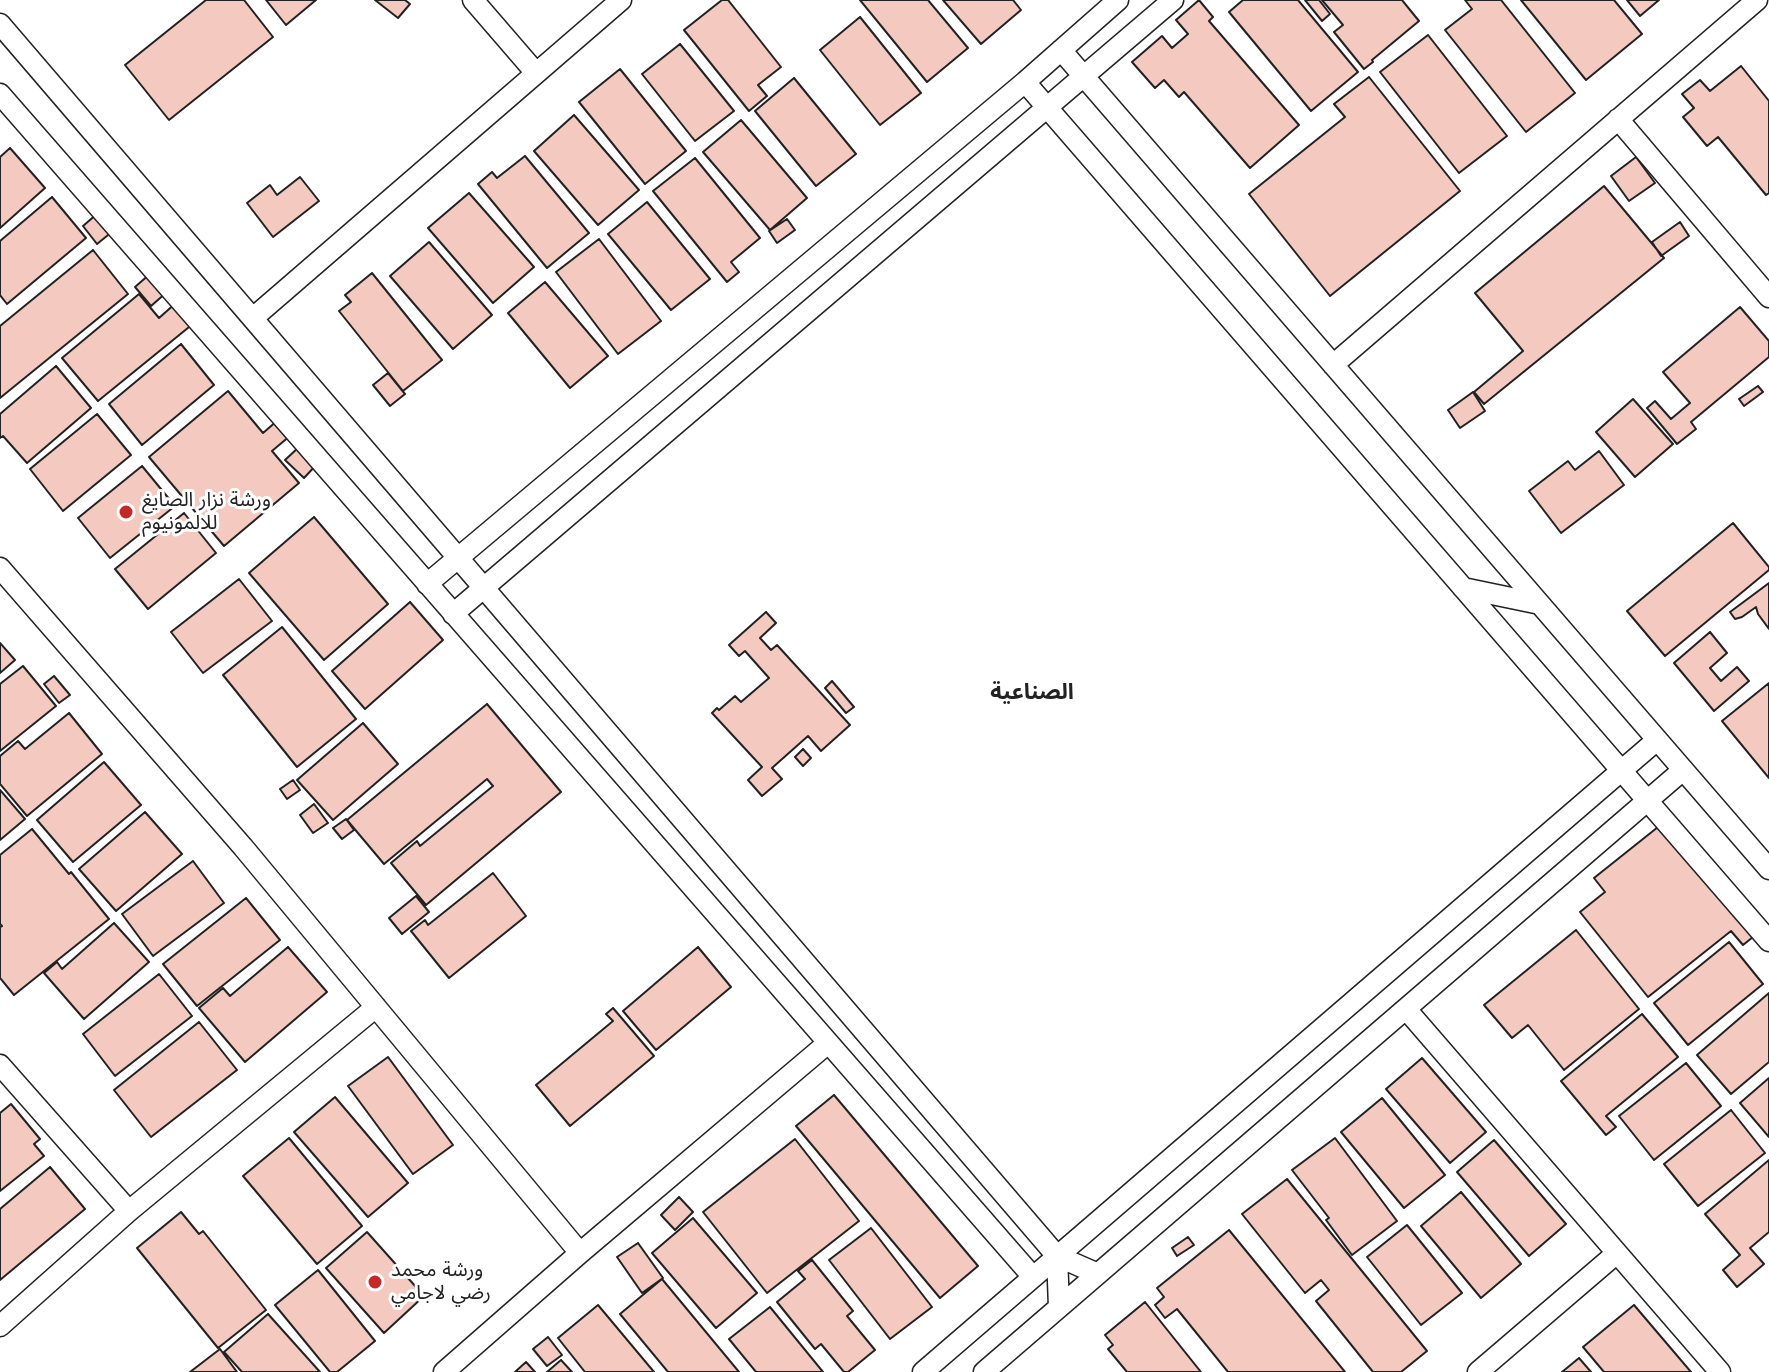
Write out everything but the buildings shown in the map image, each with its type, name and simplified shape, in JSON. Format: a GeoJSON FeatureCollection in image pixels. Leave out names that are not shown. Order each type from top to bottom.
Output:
{"type":"FeatureCollection","features":[{"type":"Feature","properties":{"kind":"street"},"geometry":{"type":"LineString","coordinates":[[473,0],[536,73]]}},
{"type":"Feature","properties":{"kind":"street"},"geometry":{"type":"LineString","coordinates":[[253,318],[621,0]]}},
{"type":"Feature","properties":{"kind":"street"},"geometry":{"type":"LineString","coordinates":[[427,584],[1025,82],[1118,0]]}},
{"type":"Feature","properties":{"kind":"street"},"geometry":{"type":"LineString","coordinates":[[453,614],[1173,0]]}},
{"type":"Feature","properties":{"kind":"street"},"geometry":{"type":"LineString","coordinates":[[1333,365],[1757,0]]}},
{"type":"Feature","properties":{"kind":"street"},"geometry":{"type":"LineString","coordinates":[[0,24],[1057,1256],[1098,1274]]}},
{"type":"Feature","properties":{"kind":"street"},"geometry":{"type":"LineString","coordinates":[[1061,50],[1769,869]]}},
{"type":"Feature","properties":{"kind":"street"},"geometry":{"type":"LineString","coordinates":[[1025,82],[1769,941]]}},
{"type":"Feature","properties":{"kind":"street"},"geometry":{"type":"LineString","coordinates":[[0,94],[1033,1277]]}},
{"type":"Feature","properties":{"kind":"street"},"geometry":{"type":"LineString","coordinates":[[1618,119],[1769,297]]}},
{"type":"Feature","properties":{"kind":"street"},"geometry":{"type":"LineString","coordinates":[[0,568],[243,847],[580,1253]]}},
{"type":"Feature","properties":{"kind":"street"},"geometry":{"type":"LineString","coordinates":[[1463,588],[1540,604]]}},
{"type":"Feature","properties":{"kind":"street"},"geometry":{"type":"LineString","coordinates":[[923,1372],[1657,740]]}},
{"type":"Feature","properties":{"kind":"street"},"geometry":{"type":"LineString","coordinates":[[984,1372],[1683,770]]}},
{"type":"Feature","properties":{"kind":"street"},"geometry":{"type":"LineString","coordinates":[[0,1326],[129,1211],[376,1007]]}},
{"type":"Feature","properties":{"kind":"street"},"geometry":{"type":"LineString","coordinates":[[1406,1009],[1720,1372]]}},
{"type":"Feature","properties":{"kind":"street"},"geometry":{"type":"LineString","coordinates":[[444,1372],[828,1043]]}},
{"type":"Feature","properties":{"kind":"street"},"geometry":{"type":"LineString","coordinates":[[0,1065],[129,1211]]}},
{"type":"Feature","properties":{"kind":"street"},"geometry":{"type":"LineString","coordinates":[[1478,1372],[1617,1253]]}},
{"type":"Feature","properties":{"kind":"street"},"geometry":{"type":"LineString","coordinates":[[1057,1256],[1059,1307]]}},
{"type":"Feature","properties":{"kind":"place","name":"ورشة نزار الصايغ للالمونيوم"},"geometry":{"type":"Point","coordinates":[126,512]}},
{"type":"Feature","properties":{"kind":"place","name":"ورشة محمد رضي لاجامي"},"geometry":{"type":"Point","coordinates":[375,1282]}},
{"type":"Feature","properties":{"kind":"district","name":"الصناعية"},"geometry":{"type":"Point","coordinates":[1032,693]}}]}
